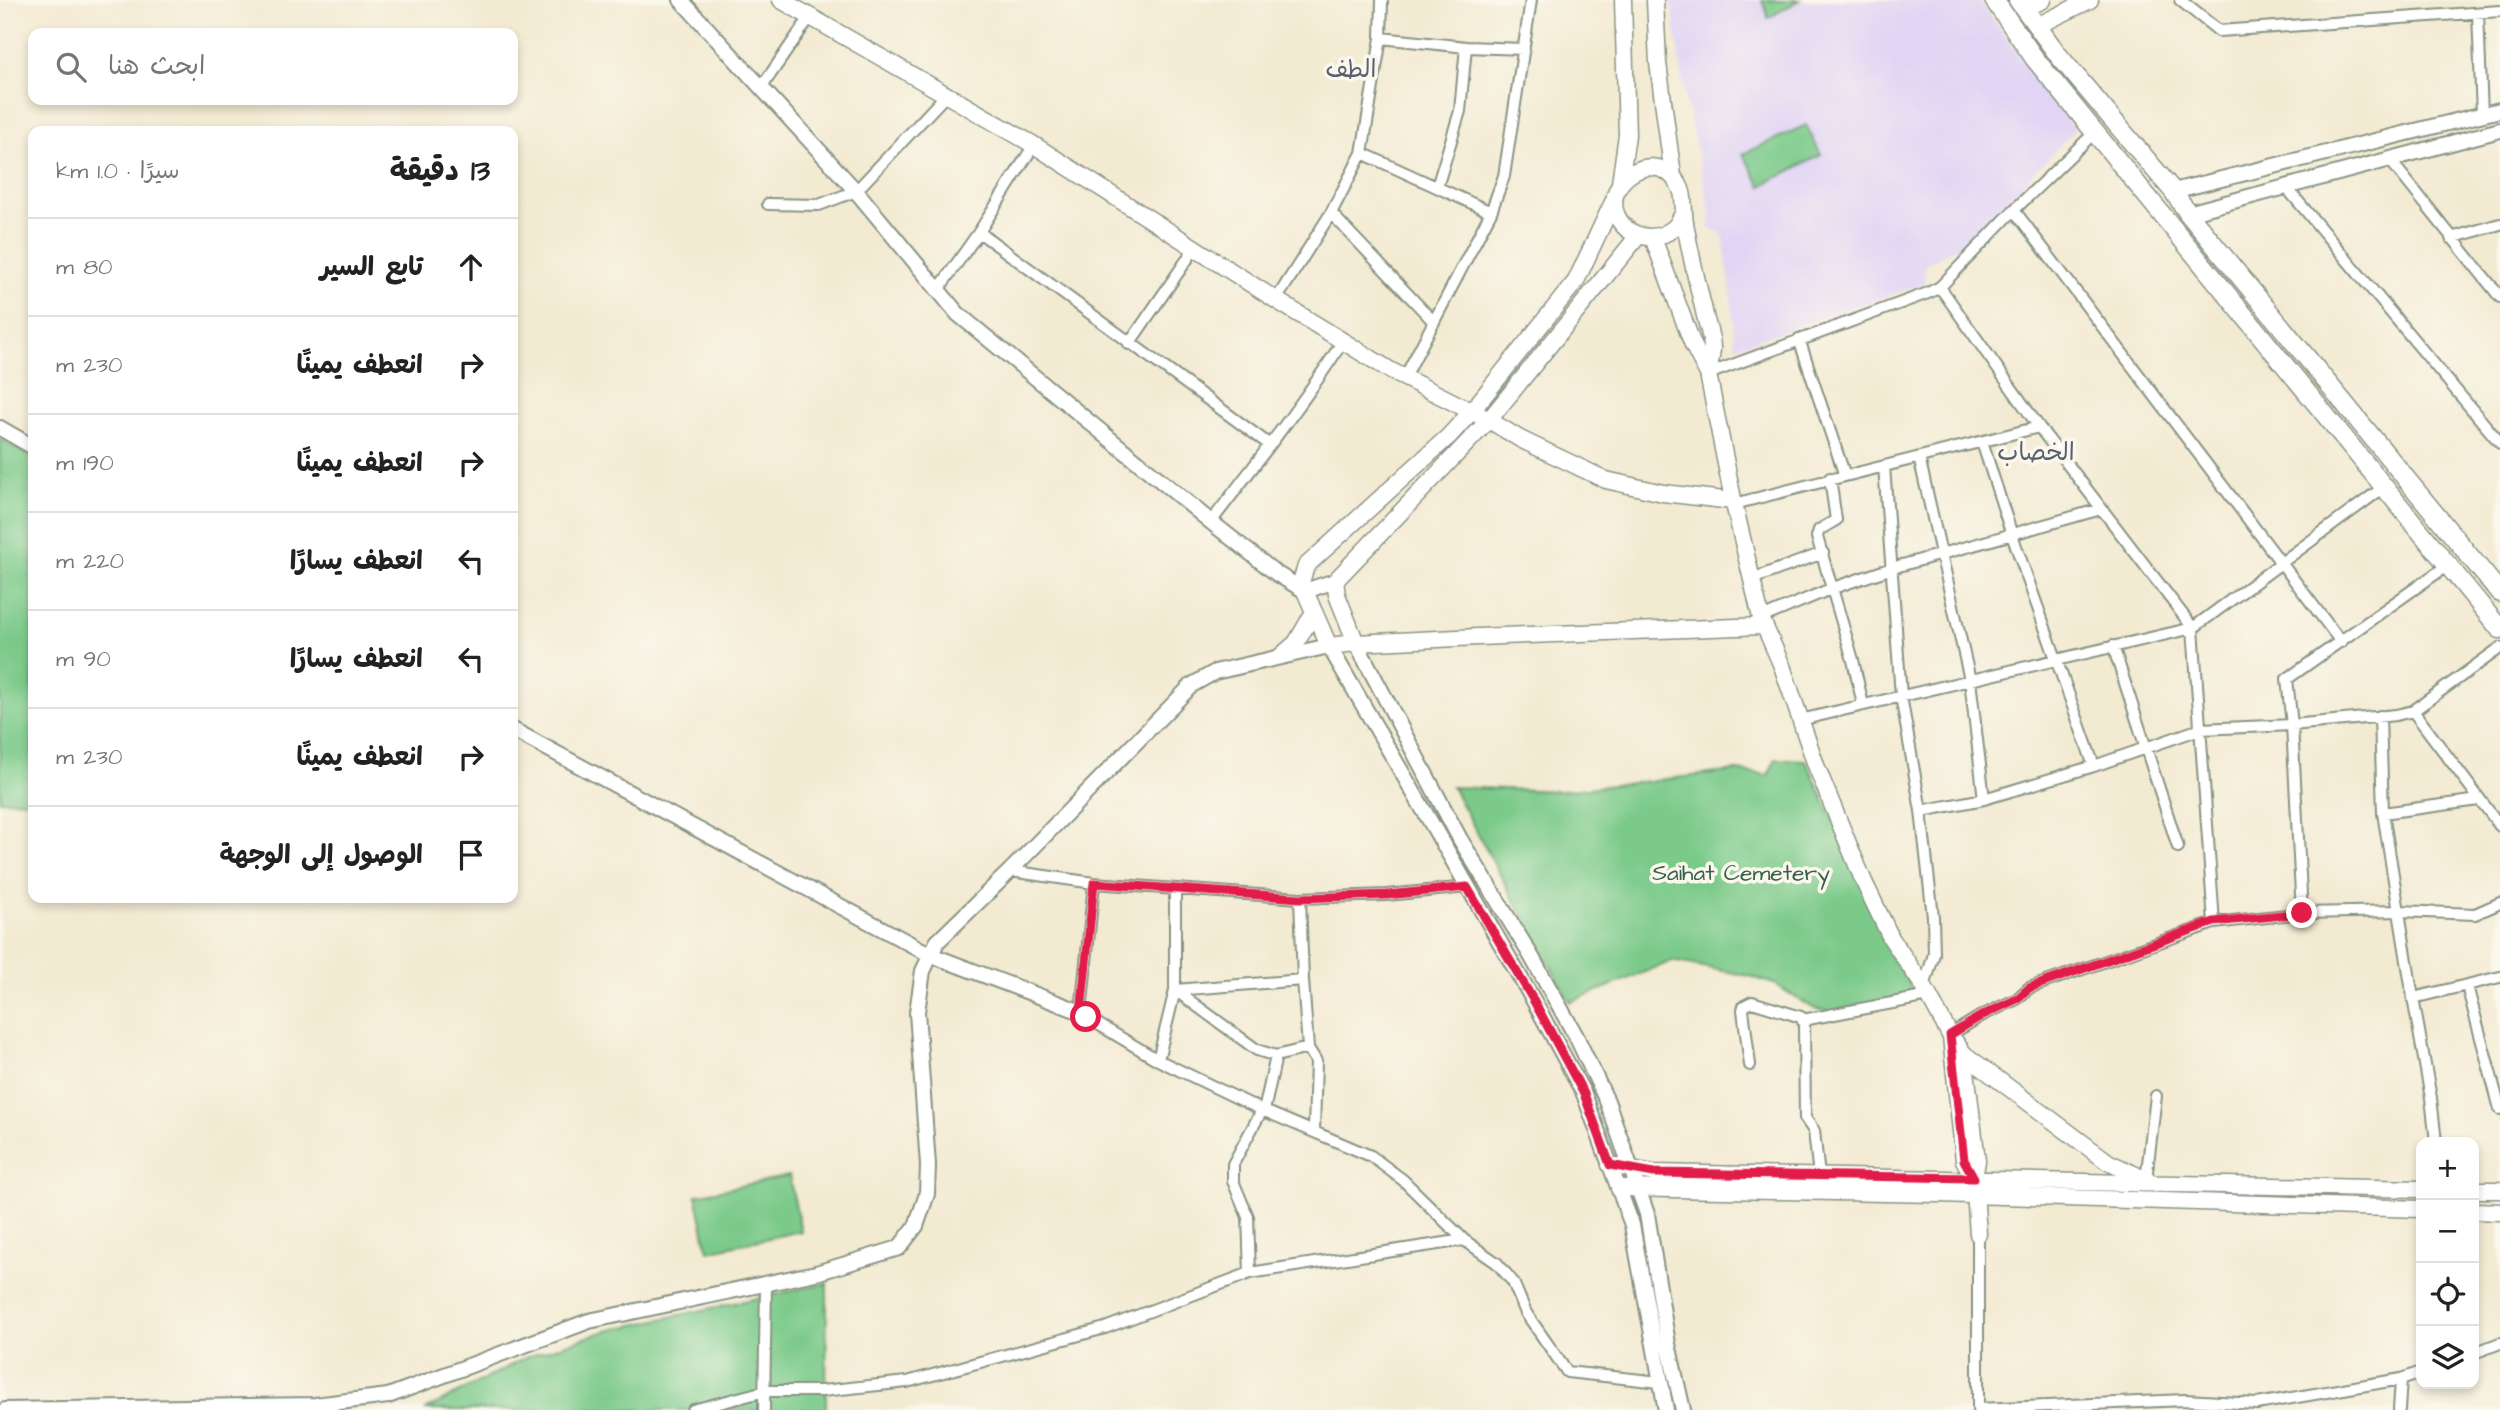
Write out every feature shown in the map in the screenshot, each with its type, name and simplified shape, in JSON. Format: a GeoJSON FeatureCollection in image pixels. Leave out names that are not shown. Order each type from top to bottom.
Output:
{"type":"FeatureCollection","features":[{"type":"Feature","properties":{"kind":"main road"},"geometry":{"type":"LineString","coordinates":[[781,0],[1034,145],[1343,341],[1520,439],[1606,480],[1662,493],[1734,503]]}},
{"type":"Feature","properties":{"kind":"main road"},"geometry":{"type":"LineString","coordinates":[[1623,0],[1626,135],[1620,183],[1576,281],[1471,412],[1449,436],[1306,566],[1301,582],[1329,646],[1762,622]]}},
{"type":"Feature","properties":{"kind":"main road"},"geometry":{"type":"LineString","coordinates":[[1655,0],[1658,63],[1673,176],[1684,195],[1683,214],[1712,347],[1708,374]]}},
{"type":"Feature","properties":{"kind":"main road"},"geometry":{"type":"LineString","coordinates":[[1993,0],[2035,59],[2500,629]]}},
{"type":"Feature","properties":{"kind":"main road"},"geometry":{"type":"LineString","coordinates":[[2043,0],[2021,4],[2059,56],[2173,191],[2188,213],[2500,593]]}},
{"type":"Feature","properties":{"kind":"main road"},"geometry":{"type":"LineString","coordinates":[[2037,26],[2090,0]]}},
{"type":"Feature","properties":{"kind":"main road"},"geometry":{"type":"LineString","coordinates":[[1620,183],[1628,174],[1639,169],[1656,168],[1673,176]]}},
{"type":"Feature","properties":{"kind":"main road"},"geometry":{"type":"LineString","coordinates":[[1614,200],[1616,213],[1623,226],[1645,237],[1708,374],[1762,622],[1782,666],[1817,768],[1864,882],[1891,938],[1927,991],[1950,1035],[1964,1054],[2108,1162],[2151,1182]]}},
{"type":"Feature","properties":{"kind":"main road"},"geometry":{"type":"LineString","coordinates":[[1356,643],[1337,595],[1335,581],[1489,420],[1645,237],[1675,228],[1683,214]]}},
{"type":"Feature","properties":{"kind":"main road"},"geometry":{"type":"LineString","coordinates":[[1281,656],[1296,643],[1314,612]]}},
{"type":"Feature","properties":{"kind":"main road"},"geometry":{"type":"LineString","coordinates":[[1950,1035],[1964,1160],[1974,1178]]}},
{"type":"Feature","properties":{"kind":"main road"},"geometry":{"type":"LineString","coordinates":[[1964,1054],[1977,1161],[1974,1178],[1978,1234]]}},
{"type":"Feature","properties":{"kind":"main road"},"geometry":{"type":"LineString","coordinates":[[1610,1165],[1654,1173],[2416,1189]]}},
{"type":"Feature","properties":{"kind":"main road"},"geometry":{"type":"LineString","coordinates":[[1619,1188],[2416,1209]]}},
{"type":"Feature","properties":{"kind":"main road"},"geometry":{"type":"LineString","coordinates":[[2479,1191],[2499,1194]]}},
{"type":"Feature","properties":{"kind":"main road"},"geometry":{"type":"LineString","coordinates":[[2479,1211],[2500,1212]]}},
{"type":"Feature","properties":{"kind":"street"},"geometry":{"type":"LineString","coordinates":[[681,0],[856,191],[958,314],[1277,574],[1305,591],[1335,581]]}},
{"type":"Feature","properties":{"kind":"street"},"geometry":{"type":"LineString","coordinates":[[1276,300],[1331,213],[1362,153],[1381,38],[1382,0]]}},
{"type":"Feature","properties":{"kind":"street"},"geometry":{"type":"LineString","coordinates":[[1405,377],[1491,212],[1504,176],[1531,0]]}},
{"type":"Feature","properties":{"kind":"street"},"geometry":{"type":"LineString","coordinates":[[2180,0],[2219,31],[2500,11]]}},
{"type":"Feature","properties":{"kind":"street"},"geometry":{"type":"LineString","coordinates":[[2478,13],[2482,115]]}},
{"type":"Feature","properties":{"kind":"street"},"geometry":{"type":"LineString","coordinates":[[761,88],[810,16]]}},
{"type":"Feature","properties":{"kind":"street"},"geometry":{"type":"LineString","coordinates":[[1381,38],[1466,47],[1524,49]]}},
{"type":"Feature","properties":{"kind":"street"},"geometry":{"type":"LineString","coordinates":[[1437,187],[1460,111],[1466,47]]}},
{"type":"Feature","properties":{"kind":"street"},"geometry":{"type":"LineString","coordinates":[[768,204],[819,205],[856,191],[946,95]]}},
{"type":"Feature","properties":{"kind":"street"},"geometry":{"type":"LineString","coordinates":[[2173,191],[2500,110]]}},
{"type":"Feature","properties":{"kind":"street"},"geometry":{"type":"LineString","coordinates":[[2188,213],[2500,130]]}},
{"type":"Feature","properties":{"kind":"street"},"geometry":{"type":"LineString","coordinates":[[1708,374],[1940,287],[2014,209],[2095,132]]}},
{"type":"Feature","properties":{"kind":"street"},"geometry":{"type":"LineString","coordinates":[[938,290],[979,232],[1034,145]]}},
{"type":"Feature","properties":{"kind":"street"},"geometry":{"type":"LineString","coordinates":[[1362,153],[1491,212]]}},
{"type":"Feature","properties":{"kind":"street"},"geometry":{"type":"LineString","coordinates":[[2390,160],[2500,297]]}},
{"type":"Feature","properties":{"kind":"street"},"geometry":{"type":"LineString","coordinates":[[2286,187],[2500,443]]}},
{"type":"Feature","properties":{"kind":"street"},"geometry":{"type":"LineString","coordinates":[[2014,209],[2341,642]]}},
{"type":"Feature","properties":{"kind":"street"},"geometry":{"type":"LineString","coordinates":[[1331,213],[1434,321]]}},
{"type":"Feature","properties":{"kind":"street"},"geometry":{"type":"LineString","coordinates":[[2451,238],[2500,225]]}},
{"type":"Feature","properties":{"kind":"street"},"geometry":{"type":"LineString","coordinates":[[979,232],[1270,445]]}},
{"type":"Feature","properties":{"kind":"street"},"geometry":{"type":"LineString","coordinates":[[1129,344],[1195,248]]}},
{"type":"Feature","properties":{"kind":"street"},"geometry":{"type":"LineString","coordinates":[[1940,287],[2039,427],[2193,628],[2214,922]]}},
{"type":"Feature","properties":{"kind":"street"},"geometry":{"type":"LineString","coordinates":[[1799,339],[1844,476]]}},
{"type":"Feature","properties":{"kind":"street"},"geometry":{"type":"LineString","coordinates":[[1211,522],[1270,445],[1343,341]]}},
{"type":"Feature","properties":{"kind":"street"},"geometry":{"type":"LineString","coordinates":[[1734,503],[2039,427]]}},
{"type":"Feature","properties":{"kind":"street"},"geometry":{"type":"LineString","coordinates":[[0,428],[28,444]]}},
{"type":"Feature","properties":{"kind":"street"},"geometry":{"type":"LineString","coordinates":[[1982,442],[2094,766]]}},
{"type":"Feature","properties":{"kind":"street"},"geometry":{"type":"LineString","coordinates":[[1919,457],[1970,680],[1984,799]]}},
{"type":"Feature","properties":{"kind":"street"},"geometry":{"type":"LineString","coordinates":[[1803,1020],[1927,991],[1934,954],[1933,917],[1921,811],[1901,696],[1884,466]]}},
{"type":"Feature","properties":{"kind":"street"},"geometry":{"type":"LineString","coordinates":[[1830,478],[1836,516],[1832,523],[1817,533],[1863,705]]}},
{"type":"Feature","properties":{"kind":"street"},"geometry":{"type":"LineString","coordinates":[[1800,720],[2193,628],[2384,487]]}},
{"type":"Feature","properties":{"kind":"street"},"geometry":{"type":"LineString","coordinates":[[1762,622],[1833,588],[1892,568],[2011,532],[2101,509]]}},
{"type":"Feature","properties":{"kind":"street"},"geometry":{"type":"LineString","coordinates":[[1752,579],[1823,553]]}},
{"type":"Feature","properties":{"kind":"street"},"geometry":{"type":"LineString","coordinates":[[2302,913],[2287,679],[2448,565]]}},
{"type":"Feature","properties":{"kind":"street"},"geometry":{"type":"LineString","coordinates":[[1356,643],[1460,839],[1576,1036],[1607,1101],[1647,1214],[1668,1344],[1683,1410]]}},
{"type":"Feature","properties":{"kind":"street"},"geometry":{"type":"LineString","coordinates":[[5,1410],[276,1408],[388,1396],[589,1321],[816,1273],[899,1248],[916,1226],[927,1194],[928,1165],[917,1012],[923,971],[937,942],[1192,685],[1215,672],[1329,646],[1535,1003],[1584,1094],[1632,1225],[1666,1410]]}},
{"type":"Feature","properties":{"kind":"street"},"geometry":{"type":"LineString","coordinates":[[2113,646],[2178,847]]}},
{"type":"Feature","properties":{"kind":"street"},"geometry":{"type":"LineString","coordinates":[[1921,811],[1984,799],[2094,766],[2200,729],[2292,725],[2413,710],[2500,648]]}},
{"type":"Feature","properties":{"kind":"street"},"geometry":{"type":"LineString","coordinates":[[2413,710],[2500,826]]}},
{"type":"Feature","properties":{"kind":"street"},"geometry":{"type":"LineString","coordinates":[[2380,716],[2383,813],[2435,1137]]}},
{"type":"Feature","properties":{"kind":"street"},"geometry":{"type":"LineString","coordinates":[[518,733],[931,955],[1081,1012],[1158,1060],[1263,1110],[1371,1156],[1402,1180],[1464,1240],[1497,1263],[1513,1282],[1526,1313],[1567,1372],[1660,1382]]}},
{"type":"Feature","properties":{"kind":"street"},"geometry":{"type":"LineString","coordinates":[[2383,813],[2479,800]]}},
{"type":"Feature","properties":{"kind":"street"},"geometry":{"type":"LineString","coordinates":[[1010,871],[1094,883],[1300,898],[1387,895],[1467,887]]}},
{"type":"Feature","properties":{"kind":"street"},"geometry":{"type":"LineString","coordinates":[[1081,1012],[1094,883]]}},
{"type":"Feature","properties":{"kind":"street"},"geometry":{"type":"LineString","coordinates":[[1158,1060],[1175,990],[1175,889]]}},
{"type":"Feature","properties":{"kind":"street"},"geometry":{"type":"LineString","coordinates":[[1300,898],[1308,1048],[1317,1061],[1314,1131]]}},
{"type":"Feature","properties":{"kind":"street"},"geometry":{"type":"LineString","coordinates":[[1950,1035],[2017,999],[2029,988],[2214,922],[2302,913],[2400,911],[2475,914],[2500,903]]}},
{"type":"Feature","properties":{"kind":"street"},"geometry":{"type":"LineString","coordinates":[[2413,998],[2500,977]]}},
{"type":"Feature","properties":{"kind":"street"},"geometry":{"type":"LineString","coordinates":[[1175,990],[1303,980]]}},
{"type":"Feature","properties":{"kind":"street"},"geometry":{"type":"LineString","coordinates":[[2467,986],[2500,1109]]}},
{"type":"Feature","properties":{"kind":"street"},"geometry":{"type":"LineString","coordinates":[[1175,990],[1257,1050],[1276,1056],[1308,1048]]}},
{"type":"Feature","properties":{"kind":"street"},"geometry":{"type":"LineString","coordinates":[[1750,1065],[1743,1010],[1747,1003],[1797,1014],[1803,1020],[1805,1118],[1814,1131],[1819,1176]]}},
{"type":"Feature","properties":{"kind":"street"},"geometry":{"type":"LineString","coordinates":[[1250,1273],[1248,1217],[1233,1181],[1233,1164],[1263,1110],[1276,1056]]}},
{"type":"Feature","properties":{"kind":"street"},"geometry":{"type":"LineString","coordinates":[[2151,1182],[2156,1096]]}},
{"type":"Feature","properties":{"kind":"street"},"geometry":{"type":"LineString","coordinates":[[1978,1234],[1978,1409],[2185,1400],[2257,1404],[2401,1379],[2416,1374]]}},
{"type":"Feature","properties":{"kind":"street"},"geometry":{"type":"LineString","coordinates":[[693,1410],[765,1391],[822,1391],[907,1382],[1105,1328],[1250,1273],[1464,1240]]}},
{"type":"Feature","properties":{"kind":"street"},"geometry":{"type":"LineString","coordinates":[[764,1410],[765,1285]]}},
{"type":"Feature","properties":{"kind":"street"},"geometry":{"type":"LineString","coordinates":[[2479,1351],[2500,1343]]}},
{"type":"Feature","properties":{"kind":"street"},"geometry":{"type":"LineString","coordinates":[[2399,1410],[2401,1379]]}},
{"type":"Feature","properties":{"kind":"shaded area"},"geometry":{"type":"Polygon","coordinates":[[[1671,0],[1762,0],[1769,17],[1800,0],[1978,0],[2075,130],[1968,241],[1926,264],[1924,284],[1735,347],[1723,235],[1709,227],[1711,216],[1685,96],[1671,0]]]}},
{"type":"Feature","properties":{"kind":"green space"},"geometry":{"type":"Polygon","coordinates":[[[1762,0],[1800,0],[1768,18],[1762,0]]]}},
{"type":"Feature","properties":{"kind":"green space"},"geometry":{"type":"Polygon","coordinates":[[[1806,125],[1821,155],[1761,186],[1743,154],[1806,125]]]}},
{"type":"Feature","properties":{"kind":"green space"},"geometry":{"type":"Polygon","coordinates":[[[0,439],[28,455],[28,801],[0,800],[0,439]]]}},
{"type":"Feature","properties":{"kind":"green space","name":"Saihat Cemetery"},"geometry":{"type":"Polygon","coordinates":[[[1776,759],[1806,760],[1914,995],[1832,1012],[1815,1009],[1774,984],[1750,976],[1672,961],[1570,1002],[1452,787],[1562,791],[1736,771],[1768,775],[1776,759]]]}},
{"type":"Feature","properties":{"kind":"green space"},"geometry":{"type":"Polygon","coordinates":[[[789,1176],[801,1231],[708,1251],[696,1195],[789,1176]]]}},
{"type":"Feature","properties":{"kind":"green space"},"geometry":{"type":"Polygon","coordinates":[[[827,1283],[826,1410],[425,1410],[527,1357],[606,1331],[827,1283]]]}},
{"type":"Feature","properties":{"kind":"district","name":"الطف"},"geometry":{"type":"Point","coordinates":[1351,69]}},
{"type":"Feature","properties":{"kind":"district","name":"الخصاب"},"geometry":{"type":"Point","coordinates":[2036,452]}},
{"type":"Feature","properties":{"kind":"route"},"geometry":{"type":"LineString","coordinates":[[1086,1017],[1081,1012],[1094,883],[1300,898],[1387,895],[1467,887],[1535,1003],[1584,1094],[1610,1165],[1654,1173],[1974,1178],[1964,1160],[1950,1035],[2017,999],[2029,988],[2214,922],[2302,913]]}}]}
